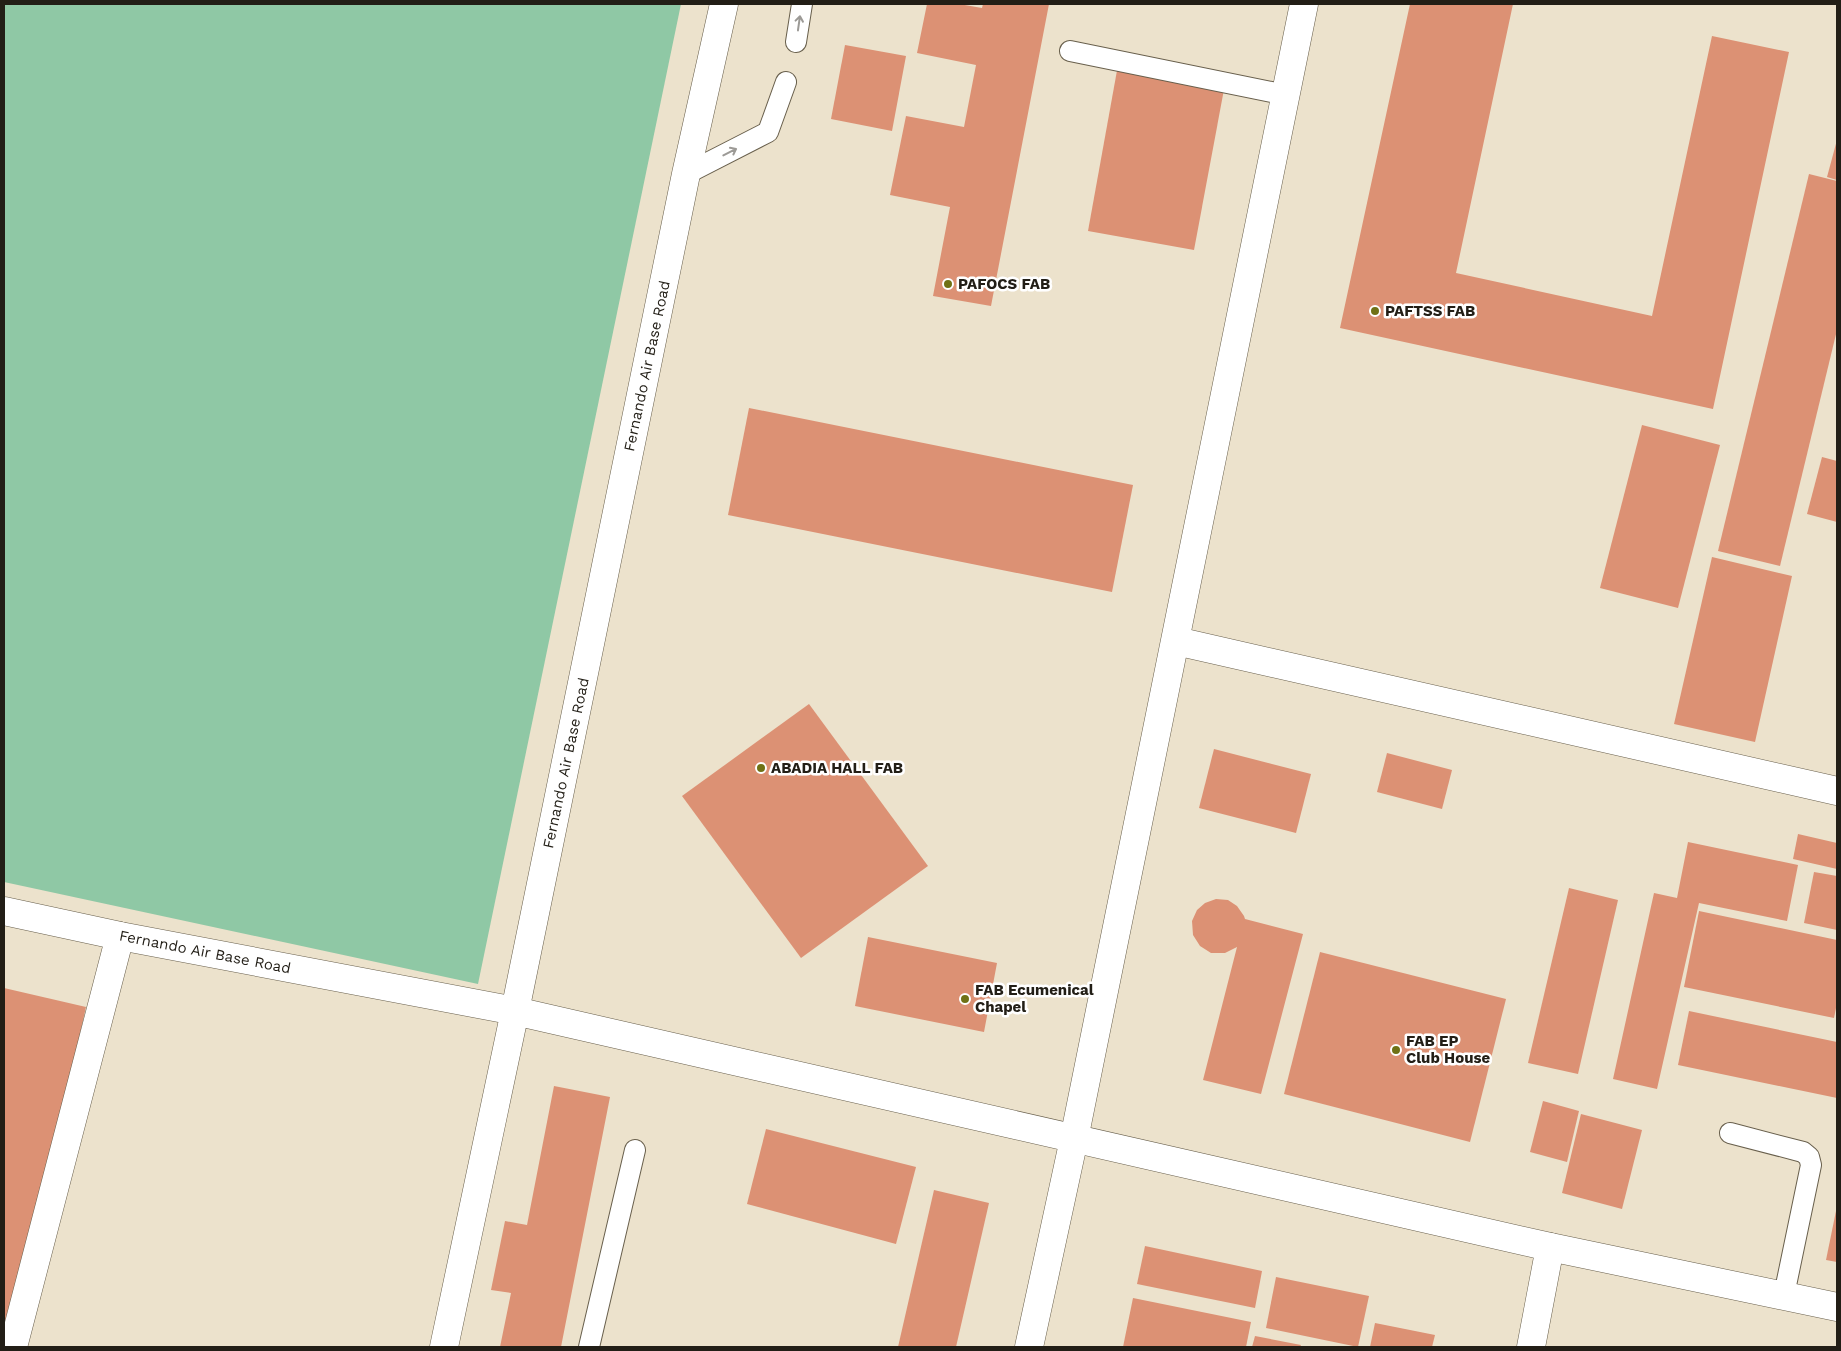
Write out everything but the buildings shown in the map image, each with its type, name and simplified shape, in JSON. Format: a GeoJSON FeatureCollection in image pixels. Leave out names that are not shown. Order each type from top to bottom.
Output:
{"type":"FeatureCollection","features":[{"type":"Feature","properties":{"kind":"street","name":"Fernando Air Base Road"},"geometry":{"type":"LineString","coordinates":[[4,911],[120,936],[515,1011],[686,174],[724,4]]}},
{"type":"Feature","properties":{"kind":"street"},"geometry":{"type":"LineString","coordinates":[[1029,1347],[1074,1139],[1304,4]]}},
{"type":"Feature","properties":{"kind":"street"},"geometry":{"type":"LineString","coordinates":[[1176,640],[1837,792]]}},
{"type":"Feature","properties":{"kind":"street"},"geometry":{"type":"LineString","coordinates":[[13,1347],[120,936]]}},
{"type":"Feature","properties":{"kind":"street"},"geometry":{"type":"LineString","coordinates":[[444,1347],[515,1011],[1550,1247],[1837,1306]]}},
{"type":"Feature","properties":{"kind":"street"},"geometry":{"type":"LineString","coordinates":[[1531,1347],[1550,1247]]}},
{"type":"Feature","properties":{"kind":"lane"},"geometry":{"type":"LineString","coordinates":[[796,42],[802,4]]}},
{"type":"Feature","properties":{"kind":"lane"},"geometry":{"type":"LineString","coordinates":[[1070,51],[1286,95]]}},
{"type":"Feature","properties":{"kind":"lane"},"geometry":{"type":"LineString","coordinates":[[686,174],[768,132],[786,82]]}},
{"type":"Feature","properties":{"kind":"lane"},"geometry":{"type":"LineString","coordinates":[[1730,1133],[1803,1152],[1809,1157],[1811,1165],[1784,1295]]}},
{"type":"Feature","properties":{"kind":"lane"},"geometry":{"type":"LineString","coordinates":[[589,1347],[635,1150]]}},
{"type":"Feature","properties":{"kind":"green space"},"geometry":{"type":"Polygon","coordinates":[[[4,4],[681,4],[478,984],[4,882],[4,4]]]}},
{"type":"Feature","properties":{"kind":"place","name":"PAFOCS FAB"},"geometry":{"type":"Point","coordinates":[948,284]}},
{"type":"Feature","properties":{"kind":"place","name":"PAFTSS FAB"},"geometry":{"type":"Point","coordinates":[1375,311]}},
{"type":"Feature","properties":{"kind":"place","name":"ABADIA HALL FAB"},"geometry":{"type":"Point","coordinates":[761,768]}},
{"type":"Feature","properties":{"kind":"place","name":"FAB Ecumenical Chapel"},"geometry":{"type":"Point","coordinates":[965,999]}},
{"type":"Feature","properties":{"kind":"place","name":"FAB EP Club House"},"geometry":{"type":"Point","coordinates":[1396,1050]}}]}
